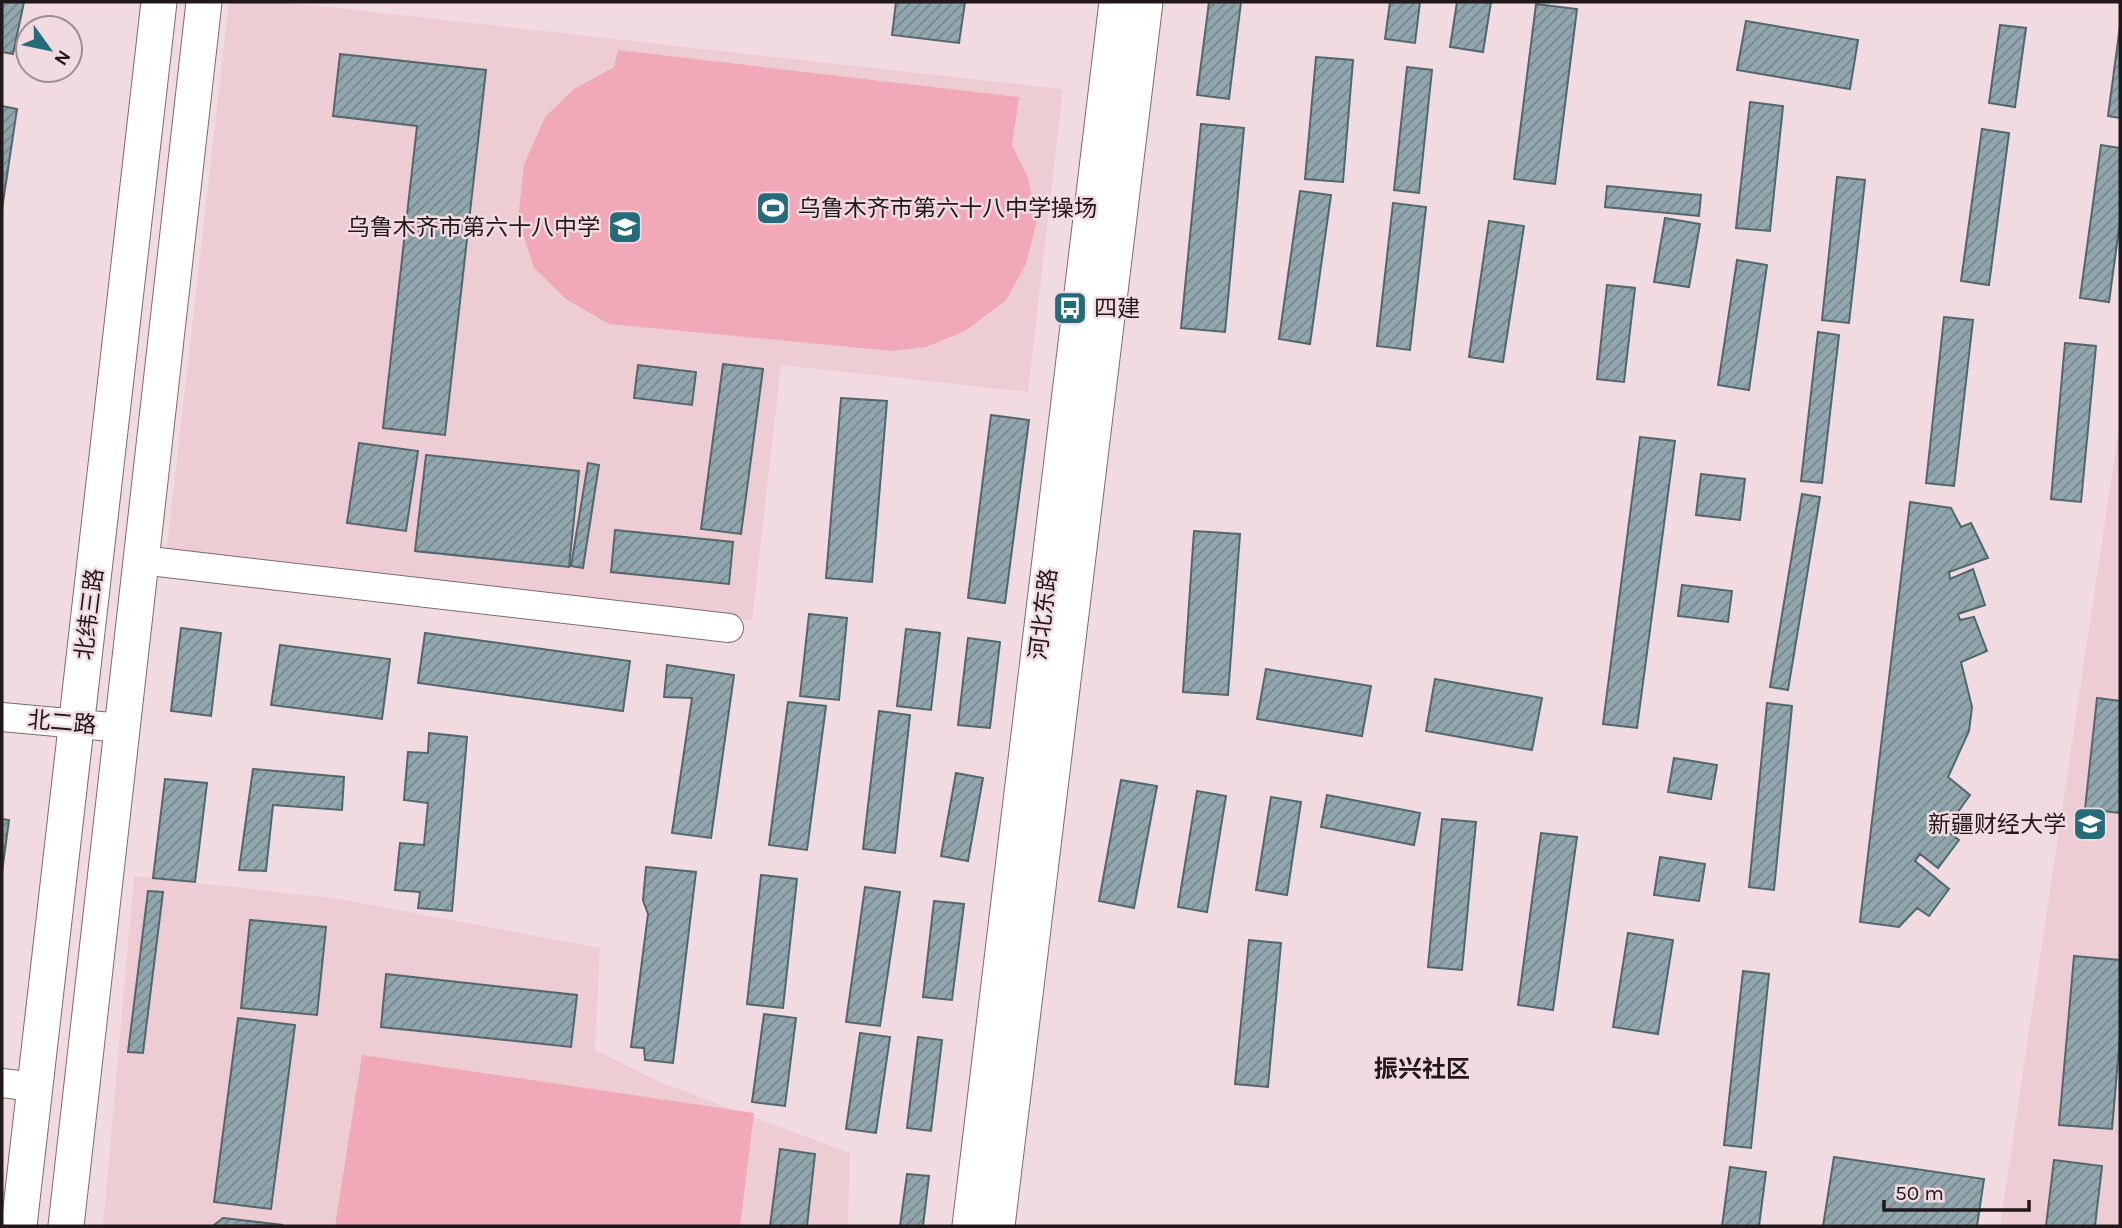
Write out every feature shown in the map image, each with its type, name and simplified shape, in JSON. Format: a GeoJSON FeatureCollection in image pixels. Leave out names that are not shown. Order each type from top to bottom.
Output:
{"type":"FeatureCollection","features":[{"type":"Feature","properties":{"kind":"main road","name":"北纬三路"},"geometry":{"type":"LineString","coordinates":[[19,1226],[18,1085],[76,724],[159,2]]}},
{"type":"Feature","properties":{"kind":"main road","name":"北纬三路"},"geometry":{"type":"LineString","coordinates":[[66,1226],[204,2]]}},
{"type":"Feature","properties":{"kind":"main road","name":"河北东路"},"geometry":{"type":"LineString","coordinates":[[970,1226],[1117,2]]}},
{"type":"Feature","properties":{"kind":"main road"},"geometry":{"type":"LineString","coordinates":[[997,1226],[1145,2]]}},
{"type":"Feature","properties":{"kind":"street"},"geometry":{"type":"LineString","coordinates":[[141,560],[729,628]]}},
{"type":"Feature","properties":{"kind":"street","name":"北二路"},"geometry":{"type":"LineString","coordinates":[[2,716],[122,728]]}},
{"type":"Feature","properties":{"kind":"shaded area","name":"乌鲁木齐市第六十八中学"},"geometry":{"type":"Polygon","coordinates":[[[229,2],[283,2],[1063,89],[1028,392],[781,365],[752,620],[166,555],[229,2]]]}},
{"type":"Feature","properties":{"kind":"shaded area"},"geometry":{"type":"Polygon","coordinates":[[[618,50],[1019,97],[1012,145],[1028,178],[1037,220],[1026,264],[1006,300],[965,331],[926,347],[892,351],[609,324],[566,299],[534,268],[518,219],[524,165],[545,117],[574,89],[614,67],[618,50]]]}},
{"type":"Feature","properties":{"kind":"shaded area","name":"新疆财经大学"},"geometry":{"type":"Polygon","coordinates":[[[2120,421],[2120,1226],[2000,1226],[2120,421]]]}},
{"type":"Feature","properties":{"kind":"shaded area"},"geometry":{"type":"Polygon","coordinates":[[[134,876],[340,899],[600,948],[595,1050],[657,1081],[850,1153],[848,1226],[103,1226],[134,876]]]}},
{"type":"Feature","properties":{"kind":"shaded area"},"geometry":{"type":"Polygon","coordinates":[[[362,1055],[754,1113],[740,1226],[335,1226],[362,1055]]]}},
{"type":"Feature","properties":{"kind":"building"},"geometry":{"type":"Polygon","coordinates":[[[2,2],[24,2],[21,14],[14,14],[13,54],[2,52],[2,2]]]}},
{"type":"Feature","properties":{"kind":"building"},"geometry":{"type":"Polygon","coordinates":[[[896,2],[965,2],[959,43],[892,35],[896,2]]]}},
{"type":"Feature","properties":{"kind":"building"},"geometry":{"type":"Polygon","coordinates":[[[1209,2],[1241,2],[1229,99],[1197,95],[1209,2]]]}},
{"type":"Feature","properties":{"kind":"building"},"geometry":{"type":"Polygon","coordinates":[[[1390,2],[1420,2],[1415,43],[1385,39],[1390,2]]]}},
{"type":"Feature","properties":{"kind":"building"},"geometry":{"type":"Polygon","coordinates":[[[1457,2],[1491,2],[1483,52],[1450,47],[1457,2]]]}},
{"type":"Feature","properties":{"kind":"building"},"geometry":{"type":"Polygon","coordinates":[[[1536,4],[1577,9],[1555,184],[1514,179],[1536,4]]]}},
{"type":"Feature","properties":{"kind":"building"},"geometry":{"type":"Polygon","coordinates":[[[1746,21],[1858,40],[1850,89],[1737,70],[1746,21]]]}},
{"type":"Feature","properties":{"kind":"building"},"geometry":{"type":"Polygon","coordinates":[[[2000,25],[2026,28],[2015,107],[1989,103],[2000,25]]]}},
{"type":"Feature","properties":{"kind":"building"},"geometry":{"type":"Polygon","coordinates":[[[2120,26],[2120,118],[2108,116],[2120,26]]]}},
{"type":"Feature","properties":{"kind":"building"},"geometry":{"type":"Polygon","coordinates":[[[340,54],[486,70],[445,435],[383,428],[417,126],[333,116],[340,54]]]}},
{"type":"Feature","properties":{"kind":"building"},"geometry":{"type":"Polygon","coordinates":[[[1316,57],[1353,60],[1343,182],[1305,179],[1316,57]]]}},
{"type":"Feature","properties":{"kind":"building"},"geometry":{"type":"Polygon","coordinates":[[[1407,67],[1432,70],[1419,193],[1394,190],[1407,67]]]}},
{"type":"Feature","properties":{"kind":"building"},"geometry":{"type":"Polygon","coordinates":[[[1750,102],[1783,106],[1770,231],[1736,228],[1750,102]]]}},
{"type":"Feature","properties":{"kind":"building"},"geometry":{"type":"Polygon","coordinates":[[[2,106],[17,109],[2,209],[2,106]]]}},
{"type":"Feature","properties":{"kind":"building"},"geometry":{"type":"Polygon","coordinates":[[[1201,124],[1244,128],[1225,332],[1181,328],[1201,124]]]}},
{"type":"Feature","properties":{"kind":"building"},"geometry":{"type":"Polygon","coordinates":[[[1982,129],[2009,133],[1989,285],[1961,281],[1982,129]]]}},
{"type":"Feature","properties":{"kind":"building"},"geometry":{"type":"Polygon","coordinates":[[[2101,145],[2120,148],[2120,221],[2109,302],[2080,298],[2101,145]]]}},
{"type":"Feature","properties":{"kind":"building"},"geometry":{"type":"Polygon","coordinates":[[[1837,177],[1865,180],[1849,323],[1822,320],[1837,177]]]}},
{"type":"Feature","properties":{"kind":"building"},"geometry":{"type":"Polygon","coordinates":[[[1607,186],[1701,195],[1699,216],[1605,207],[1607,186]]]}},
{"type":"Feature","properties":{"kind":"building"},"geometry":{"type":"Polygon","coordinates":[[[1300,191],[1331,195],[1310,344],[1279,339],[1300,191]]]}},
{"type":"Feature","properties":{"kind":"building"},"geometry":{"type":"Polygon","coordinates":[[[1393,203],[1426,207],[1410,350],[1377,346],[1393,203]]]}},
{"type":"Feature","properties":{"kind":"building"},"geometry":{"type":"Polygon","coordinates":[[[1665,218],[1700,224],[1689,287],[1654,282],[1665,218]]]}},
{"type":"Feature","properties":{"kind":"building"},"geometry":{"type":"Polygon","coordinates":[[[1489,221],[1524,226],[1503,362],[1469,357],[1489,221]]]}},
{"type":"Feature","properties":{"kind":"building"},"geometry":{"type":"Polygon","coordinates":[[[1737,260],[1767,265],[1749,390],[1718,385],[1737,260]]]}},
{"type":"Feature","properties":{"kind":"building"},"geometry":{"type":"Polygon","coordinates":[[[1607,285],[1635,288],[1624,382],[1597,379],[1607,285]]]}},
{"type":"Feature","properties":{"kind":"building"},"geometry":{"type":"Polygon","coordinates":[[[1944,317],[1973,320],[1954,486],[1926,483],[1944,317]]]}},
{"type":"Feature","properties":{"kind":"building"},"geometry":{"type":"Polygon","coordinates":[[[1818,332],[1839,335],[1822,483],[1801,481],[1818,332]]]}},
{"type":"Feature","properties":{"kind":"building"},"geometry":{"type":"Polygon","coordinates":[[[2065,343],[2096,346],[2081,502],[2051,499],[2065,343]]]}},
{"type":"Feature","properties":{"kind":"building"},"geometry":{"type":"Polygon","coordinates":[[[723,364],[763,369],[741,534],[701,529],[723,364]]]}},
{"type":"Feature","properties":{"kind":"building"},"geometry":{"type":"Polygon","coordinates":[[[638,365],[696,372],[692,405],[634,398],[638,365]]]}},
{"type":"Feature","properties":{"kind":"building"},"geometry":{"type":"Polygon","coordinates":[[[841,398],[887,401],[872,582],[826,578],[841,398]]]}},
{"type":"Feature","properties":{"kind":"building"},"geometry":{"type":"Polygon","coordinates":[[[991,415],[1029,420],[1005,603],[968,598],[991,415]]]}},
{"type":"Feature","properties":{"kind":"building"},"geometry":{"type":"Polygon","coordinates":[[[1640,437],[1675,441],[1637,728],[1603,724],[1640,437]]]}},
{"type":"Feature","properties":{"kind":"building"},"geometry":{"type":"Polygon","coordinates":[[[359,443],[418,451],[406,531],[347,523],[359,443]]]}},
{"type":"Feature","properties":{"kind":"building"},"geometry":{"type":"Polygon","coordinates":[[[426,455],[579,471],[569,567],[415,551],[426,455]]]}},
{"type":"Feature","properties":{"kind":"building"},"geometry":{"type":"Polygon","coordinates":[[[588,463],[599,465],[583,568],[571,566],[588,463]]]}},
{"type":"Feature","properties":{"kind":"building"},"geometry":{"type":"Polygon","coordinates":[[[1701,474],[1745,479],[1740,520],[1696,515],[1701,474]]]}},
{"type":"Feature","properties":{"kind":"building"},"geometry":{"type":"Polygon","coordinates":[[[1802,494],[1820,497],[1788,690],[1770,687],[1802,494]]]}},
{"type":"Feature","properties":{"kind":"building"},"geometry":{"type":"Polygon","coordinates":[[[1910,502],[1951,508],[1961,527],[1971,523],[1988,558],[1949,572],[1950,579],[1973,569],[1985,605],[1958,614],[1960,620],[1974,617],[1987,651],[1961,662],[1972,707],[1969,731],[1948,777],[1970,795],[1950,823],[1940,815],[1935,822],[1959,840],[1938,868],[1920,854],[1915,861],[1949,889],[1929,916],[1917,908],[1899,927],[1860,922],[1910,502]]]}},
{"type":"Feature","properties":{"kind":"building"},"geometry":{"type":"Polygon","coordinates":[[[615,530],[733,542],[729,584],[611,572],[615,530]]]}},
{"type":"Feature","properties":{"kind":"building"},"geometry":{"type":"Polygon","coordinates":[[[1194,531],[1240,534],[1228,695],[1183,692],[1194,531]]]}},
{"type":"Feature","properties":{"kind":"building"},"geometry":{"type":"Polygon","coordinates":[[[1682,585],[1732,591],[1728,622],[1678,616],[1682,585]]]}},
{"type":"Feature","properties":{"kind":"building"},"geometry":{"type":"Polygon","coordinates":[[[809,614],[847,618],[839,700],[800,696],[809,614]]]}},
{"type":"Feature","properties":{"kind":"building"},"geometry":{"type":"Polygon","coordinates":[[[181,628],[221,633],[211,716],[171,711],[181,628]]]}},
{"type":"Feature","properties":{"kind":"building"},"geometry":{"type":"Polygon","coordinates":[[[906,629],[940,633],[931,710],[897,706],[906,629]]]}},
{"type":"Feature","properties":{"kind":"building"},"geometry":{"type":"Polygon","coordinates":[[[425,633],[630,661],[623,711],[418,683],[425,633]]]}},
{"type":"Feature","properties":{"kind":"building"},"geometry":{"type":"Polygon","coordinates":[[[968,638],[1000,642],[990,728],[958,725],[968,638]]]}},
{"type":"Feature","properties":{"kind":"building"},"geometry":{"type":"Polygon","coordinates":[[[280,645],[390,659],[382,719],[271,705],[280,645]]]}},
{"type":"Feature","properties":{"kind":"building"},"geometry":{"type":"Polygon","coordinates":[[[667,665],[734,675],[711,838],[672,833],[692,698],[664,697],[667,665]]]}},
{"type":"Feature","properties":{"kind":"building"},"geometry":{"type":"Polygon","coordinates":[[[1266,669],[1371,686],[1362,736],[1257,719],[1266,669]]]}},
{"type":"Feature","properties":{"kind":"building"},"geometry":{"type":"Polygon","coordinates":[[[1435,679],[1542,698],[1532,750],[1426,731],[1435,679]]]}},
{"type":"Feature","properties":{"kind":"building"},"geometry":{"type":"Polygon","coordinates":[[[2097,698],[2120,701],[2120,813],[2085,809],[2097,698]]]}},
{"type":"Feature","properties":{"kind":"building"},"geometry":{"type":"Polygon","coordinates":[[[788,702],[826,706],[807,850],[769,845],[788,702]]]}},
{"type":"Feature","properties":{"kind":"building"},"geometry":{"type":"Polygon","coordinates":[[[1767,703],[1792,706],[1774,890],[1749,887],[1767,703]]]}},
{"type":"Feature","properties":{"kind":"building"},"geometry":{"type":"Polygon","coordinates":[[[879,711],[910,715],[895,853],[863,849],[879,711]]]}},
{"type":"Feature","properties":{"kind":"building"},"geometry":{"type":"Polygon","coordinates":[[[429,733],[467,737],[452,911],[418,908],[420,892],[395,890],[400,843],[424,845],[428,803],[404,800],[408,752],[428,753],[429,733]]]}},
{"type":"Feature","properties":{"kind":"building"},"geometry":{"type":"Polygon","coordinates":[[[1674,758],[1717,765],[1711,799],[1668,792],[1674,758]]]}},
{"type":"Feature","properties":{"kind":"building"},"geometry":{"type":"Polygon","coordinates":[[[253,769],[344,777],[342,810],[273,805],[266,871],[239,870],[253,769]]]}},
{"type":"Feature","properties":{"kind":"building"},"geometry":{"type":"Polygon","coordinates":[[[956,773],[983,778],[968,861],[941,856],[956,773]]]}},
{"type":"Feature","properties":{"kind":"building"},"geometry":{"type":"Polygon","coordinates":[[[165,779],[207,783],[195,882],[153,878],[165,779]]]}},
{"type":"Feature","properties":{"kind":"building"},"geometry":{"type":"Polygon","coordinates":[[[1121,780],[1157,786],[1134,908],[1099,901],[1121,780]]]}},
{"type":"Feature","properties":{"kind":"building"},"geometry":{"type":"Polygon","coordinates":[[[1197,791],[1226,796],[1207,912],[1178,907],[1197,791]]]}},
{"type":"Feature","properties":{"kind":"building"},"geometry":{"type":"Polygon","coordinates":[[[1327,795],[1420,813],[1414,845],[1321,827],[1327,795]]]}},
{"type":"Feature","properties":{"kind":"building"},"geometry":{"type":"Polygon","coordinates":[[[1271,797],[1301,802],[1287,895],[1256,890],[1271,797]]]}},
{"type":"Feature","properties":{"kind":"building"},"geometry":{"type":"Polygon","coordinates":[[[2,819],[9,820],[2,872],[2,819]]]}},
{"type":"Feature","properties":{"kind":"building"},"geometry":{"type":"Polygon","coordinates":[[[1442,819],[1476,822],[1462,970],[1428,967],[1442,819]]]}},
{"type":"Feature","properties":{"kind":"building"},"geometry":{"type":"Polygon","coordinates":[[[1541,833],[1577,837],[1553,1010],[1518,1005],[1541,833]]]}},
{"type":"Feature","properties":{"kind":"building"},"geometry":{"type":"Polygon","coordinates":[[[1660,857],[1705,864],[1699,901],[1654,895],[1660,857]]]}},
{"type":"Feature","properties":{"kind":"building"},"geometry":{"type":"Polygon","coordinates":[[[646,867],[696,872],[673,1063],[645,1060],[644,1048],[631,1047],[648,914],[643,900],[646,867]]]}},
{"type":"Feature","properties":{"kind":"building"},"geometry":{"type":"Polygon","coordinates":[[[761,875],[797,879],[783,1008],[747,1004],[761,875]]]}},
{"type":"Feature","properties":{"kind":"building"},"geometry":{"type":"Polygon","coordinates":[[[865,887],[900,892],[880,1026],[846,1022],[865,887]]]}},
{"type":"Feature","properties":{"kind":"building"},"geometry":{"type":"Polygon","coordinates":[[[148,891],[163,892],[143,1053],[128,1052],[148,891]]]}},
{"type":"Feature","properties":{"kind":"building"},"geometry":{"type":"Polygon","coordinates":[[[934,901],[964,904],[952,1000],[923,997],[934,901]]]}},
{"type":"Feature","properties":{"kind":"building"},"geometry":{"type":"Polygon","coordinates":[[[250,920],[326,927],[317,1015],[241,1008],[250,920]]]}},
{"type":"Feature","properties":{"kind":"building"},"geometry":{"type":"Polygon","coordinates":[[[1628,933],[1673,940],[1658,1034],[1613,1027],[1628,933]]]}},
{"type":"Feature","properties":{"kind":"building"},"geometry":{"type":"Polygon","coordinates":[[[1249,940],[1281,943],[1268,1087],[1235,1084],[1249,940]]]}},
{"type":"Feature","properties":{"kind":"building"},"geometry":{"type":"Polygon","coordinates":[[[2074,956],[2120,960],[2120,1036],[2112,1129],[2059,1125],[2074,956]]]}},
{"type":"Feature","properties":{"kind":"building"},"geometry":{"type":"Polygon","coordinates":[[[1743,971],[1769,974],[1751,1148],[1724,1145],[1743,971]]]}},
{"type":"Feature","properties":{"kind":"building"},"geometry":{"type":"Polygon","coordinates":[[[386,974],[577,995],[571,1047],[381,1027],[386,974]]]}},
{"type":"Feature","properties":{"kind":"building"},"geometry":{"type":"Polygon","coordinates":[[[764,1014],[796,1018],[785,1106],[752,1102],[764,1014]]]}},
{"type":"Feature","properties":{"kind":"building"},"geometry":{"type":"Polygon","coordinates":[[[238,1018],[295,1025],[271,1209],[214,1202],[238,1018]]]}},
{"type":"Feature","properties":{"kind":"building"},"geometry":{"type":"Polygon","coordinates":[[[860,1033],[890,1037],[876,1133],[846,1129],[860,1033]]]}},
{"type":"Feature","properties":{"kind":"building"},"geometry":{"type":"Polygon","coordinates":[[[918,1037],[942,1040],[931,1131],[907,1128],[918,1037]]]}},
{"type":"Feature","properties":{"kind":"building"},"geometry":{"type":"Polygon","coordinates":[[[780,1149],[815,1154],[807,1226],[770,1226],[780,1149]]]}},
{"type":"Feature","properties":{"kind":"building"},"geometry":{"type":"Polygon","coordinates":[[[1834,1157],[1984,1179],[1977,1226],[1823,1226],[1834,1157]]]}},
{"type":"Feature","properties":{"kind":"building"},"geometry":{"type":"Polygon","coordinates":[[[2054,1160],[2102,1166],[2095,1226],[2046,1226],[2054,1160]]]}},
{"type":"Feature","properties":{"kind":"building"},"geometry":{"type":"Polygon","coordinates":[[[1730,1167],[1766,1172],[1759,1226],[1722,1226],[1730,1167]]]}},
{"type":"Feature","properties":{"kind":"building"},"geometry":{"type":"Polygon","coordinates":[[[907,1174],[929,1176],[923,1226],[900,1226],[907,1174]]]}},
{"type":"Feature","properties":{"kind":"building"},"geometry":{"type":"Polygon","coordinates":[[[223,1218],[283,1225],[213,1226],[223,1218]]]}},
{"type":"Feature","properties":{"kind":"place","name":"乌鲁木齐市第六十八中学操场"},"geometry":{"type":"Point","coordinates":[773,208]}},
{"type":"Feature","properties":{"kind":"place","name":"乌鲁木齐市第六十八中学"},"geometry":{"type":"Point","coordinates":[625,227]}},
{"type":"Feature","properties":{"kind":"place","name":"四建"},"geometry":{"type":"Point","coordinates":[1070,308]}},
{"type":"Feature","properties":{"kind":"place","name":"新疆财经大学"},"geometry":{"type":"Point","coordinates":[2090,824]}},
{"type":"Feature","properties":{"kind":"district","name":"振兴社区"},"geometry":{"type":"Point","coordinates":[1422,1069]}}]}
